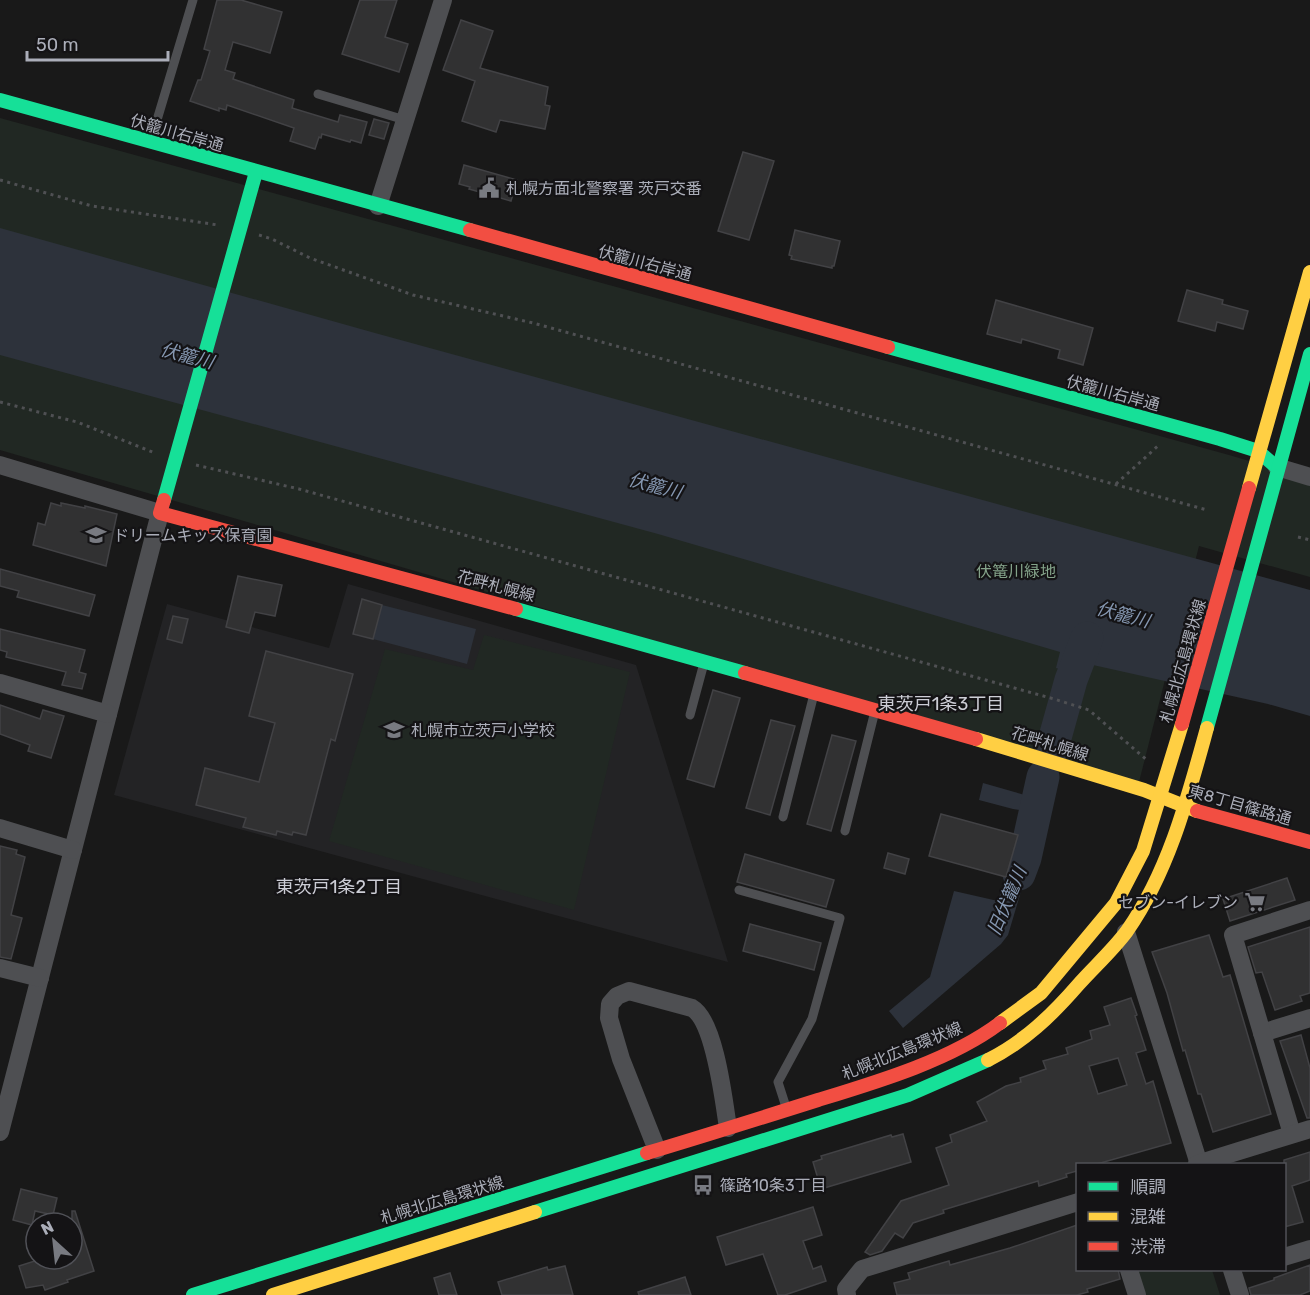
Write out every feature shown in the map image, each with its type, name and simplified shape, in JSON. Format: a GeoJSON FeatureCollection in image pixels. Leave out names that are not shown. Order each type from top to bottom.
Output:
{"type":"FeatureCollection","features":[{"type":"Feature","properties":{"kind":"main road","name":"伏籠川右岸通"},"geometry":{"type":"LineString","coordinates":[[0,100],[1220,439],[1258,451],[1277,467]]}},
{"type":"Feature","properties":{"kind":"main road"},"geometry":{"type":"LineString","coordinates":[[160,513],[256,172]]}},
{"type":"Feature","properties":{"kind":"main road","name":"札幌北広島環状線"},"geometry":{"type":"LineString","coordinates":[[193,1295],[873,1083],[946,1054],[990,1032],[1041,993],[1116,903],[1143,851],[1183,722],[1310,272]]}},
{"type":"Feature","properties":{"kind":"main road"},"geometry":{"type":"LineString","coordinates":[[273,1295],[908,1095],[1002,1053],[1049,1018],[1126,932],[1137,917],[1166,862],[1207,727],[1310,354]]}},
{"type":"Feature","properties":{"kind":"main road","name":"花畔札幌線"},"geometry":{"type":"LineString","coordinates":[[160,513],[875,709],[1161,797]]}},
{"type":"Feature","properties":{"kind":"main road","name":"東8丁目篠路通"},"geometry":{"type":"LineString","coordinates":[[1161,797],[1184,807],[1310,842]]}},
{"type":"Feature","properties":{"kind":"street"},"geometry":{"type":"LineString","coordinates":[[378,206],[443,0]]}},
{"type":"Feature","properties":{"kind":"street"},"geometry":{"type":"LineString","coordinates":[[0,465],[160,513],[0,1132]]}},
{"type":"Feature","properties":{"kind":"street"},"geometry":{"type":"LineString","coordinates":[[1277,467],[1310,477]]}},
{"type":"Feature","properties":{"kind":"street"},"geometry":{"type":"LineString","coordinates":[[0,683],[108,714]]}},
{"type":"Feature","properties":{"kind":"street"},"geometry":{"type":"LineString","coordinates":[[0,828],[73,850]]}},
{"type":"Feature","properties":{"kind":"street"},"geometry":{"type":"LineString","coordinates":[[1292,1134],[1233,935],[1310,910]]}},
{"type":"Feature","properties":{"kind":"street"},"geometry":{"type":"LineString","coordinates":[[1126,932],[1198,1163]]}},
{"type":"Feature","properties":{"kind":"street"},"geometry":{"type":"LineString","coordinates":[[0,968],[40,978]]}},
{"type":"Feature","properties":{"kind":"street"},"geometry":{"type":"LineString","coordinates":[[657,1150],[621,1059],[609,1018],[610,1004],[613,999],[623,993],[634,992],[698,1011],[705,1025],[721,1077],[728,1128]]}},
{"type":"Feature","properties":{"kind":"street"},"geometry":{"type":"LineString","coordinates":[[1262,1033],[1310,1018]]}},
{"type":"Feature","properties":{"kind":"street"},"geometry":{"type":"LineString","coordinates":[[1201,1163],[1310,1129]]}},
{"type":"Feature","properties":{"kind":"street"},"geometry":{"type":"LineString","coordinates":[[847,1295],[846,1289],[862,1269],[1076,1202]]}},
{"type":"Feature","properties":{"kind":"street"},"geometry":{"type":"LineString","coordinates":[[1286,1256],[1310,1249]]}},
{"type":"Feature","properties":{"kind":"street"},"geometry":{"type":"LineString","coordinates":[[1130,1271],[1137,1295]]}},
{"type":"Feature","properties":{"kind":"street"},"geometry":{"type":"LineString","coordinates":[[1237,1271],[1239,1295]]}},
{"type":"Feature","properties":{"kind":"lane"},"geometry":{"type":"LineString","coordinates":[[150,143],[193,0]]}},
{"type":"Feature","properties":{"kind":"lane"},"geometry":{"type":"LineString","coordinates":[[318,94],[405,120]]}},
{"type":"Feature","properties":{"kind":"lane"},"geometry":{"type":"LineString","coordinates":[[690,715],[705,661]]}},
{"type":"Feature","properties":{"kind":"lane"},"geometry":{"type":"LineString","coordinates":[[783,817],[815,692]]}},
{"type":"Feature","properties":{"kind":"lane"},"geometry":{"type":"LineString","coordinates":[[845,831],[875,709]]}},
{"type":"Feature","properties":{"kind":"lane"},"geometry":{"type":"LineString","coordinates":[[739,890],[840,918],[812,1020],[778,1082],[787,1110]]}},
{"type":"Feature","properties":{"kind":"path"},"geometry":{"type":"LineString","coordinates":[[0,180],[92,206],[225,225]]}},
{"type":"Feature","properties":{"kind":"path"},"geometry":{"type":"LineString","coordinates":[[256,235],[272,239],[310,258],[412,295],[532,323],[1207,510]]}},
{"type":"Feature","properties":{"kind":"path"},"geometry":{"type":"LineString","coordinates":[[0,402],[77,422],[145,449]]}},
{"type":"Feature","properties":{"kind":"path"},"geometry":{"type":"LineString","coordinates":[[1116,484],[1164,441]]}},
{"type":"Feature","properties":{"kind":"path"},"geometry":{"type":"LineString","coordinates":[[190,464],[299,489],[1081,707],[1089,710],[1150,762]]}},
{"type":"Feature","properties":{"kind":"path"},"geometry":{"type":"LineString","coordinates":[[1298,537],[1310,540]]}},
{"type":"Feature","properties":{"kind":"shaded area","name":"札幌市立茨戸小学校"},"geometry":{"type":"Polygon","coordinates":[[[348,584],[636,665],[728,962],[114,795],[167,604],[329,648],[348,584]]]}},
{"type":"Feature","properties":{"kind":"green space","name":"伏篭川緑地"},"geometry":{"type":"Polygon","coordinates":[[[0,118],[1310,479],[1310,577],[1199,546],[1139,782],[0,450],[0,118]]]}},
{"type":"Feature","properties":{"kind":"green space"},"geometry":{"type":"Polygon","coordinates":[[[484,635],[630,672],[574,910],[329,841],[385,649],[473,670],[484,635]]]}},
{"type":"Feature","properties":{"kind":"green space"},"geometry":{"type":"Polygon","coordinates":[[[1137,1271],[1212,1271],[1220,1295],[1145,1295],[1137,1271]]]}},
{"type":"Feature","properties":{"kind":"water","name":"伏籠川"},"geometry":{"type":"Polygon","coordinates":[[[0,228],[1310,590],[1310,716],[1268,704],[1093,665],[1089,677],[1082,676],[1080,682],[1061,677],[1063,670],[1056,668],[1060,652],[658,534],[0,355],[0,228]]]}},
{"type":"Feature","properties":{"kind":"water"},"geometry":{"type":"Polygon","coordinates":[[[382,605],[476,629],[467,664],[373,639],[382,605]]]}},
{"type":"Feature","properties":{"kind":"water"},"geometry":{"type":"Polygon","coordinates":[[[1052,712],[1070,717],[1059,753],[1041,748],[1052,712]]]}},
{"type":"Feature","properties":{"kind":"water"},"geometry":{"type":"Polygon","coordinates":[[[983,783],[1028,796],[1031,784],[1049,789],[1043,813],[1013,809],[979,800],[983,783]]]}},
{"type":"Feature","properties":{"kind":"water"},"geometry":{"type":"Polygon","coordinates":[[[1020,827],[1039,831],[1008,935],[1001,944],[903,1028],[889,1011],[930,977],[954,891],[998,901],[1020,827]]]}},
{"type":"Feature","properties":{"kind":"building"},"geometry":{"type":"Polygon","coordinates":[[[217,0],[241,0],[282,12],[270,53],[233,42],[225,70],[235,73],[233,79],[294,100],[292,108],[338,122],[340,115],[367,122],[361,143],[322,134],[315,149],[290,141],[294,128],[227,105],[226,110],[219,108],[219,111],[190,101],[198,80],[201,80],[210,51],[204,49],[217,0]]]}},
{"type":"Feature","properties":{"kind":"building"},"geometry":{"type":"Polygon","coordinates":[[[360,0],[397,0],[385,37],[408,44],[399,72],[342,54],[360,0]]]}},
{"type":"Feature","properties":{"kind":"building"},"geometry":{"type":"Polygon","coordinates":[[[461,20],[493,31],[480,68],[548,87],[545,105],[550,106],[545,129],[500,120],[496,132],[462,121],[475,81],[443,70],[461,20]]]}},
{"type":"Feature","properties":{"kind":"building"},"geometry":{"type":"Polygon","coordinates":[[[374,119],[389,123],[384,139],[369,135],[374,119]]]}},
{"type":"Feature","properties":{"kind":"building"},"geometry":{"type":"Polygon","coordinates":[[[743,152],[774,161],[749,240],[718,231],[743,152]]]}},
{"type":"Feature","properties":{"kind":"building"},"geometry":{"type":"Polygon","coordinates":[[[464,165],[517,180],[511,201],[459,184],[464,165]]]}},
{"type":"Feature","properties":{"kind":"building"},"geometry":{"type":"Polygon","coordinates":[[[795,230],[840,241],[834,266],[832,268],[791,259],[792,256],[789,255],[795,230]]]}},
{"type":"Feature","properties":{"kind":"building"},"geometry":{"type":"Polygon","coordinates":[[[1187,290],[1223,300],[1222,304],[1248,311],[1243,329],[1217,322],[1215,331],[1178,321],[1187,290]]]}},
{"type":"Feature","properties":{"kind":"building"},"geometry":{"type":"Polygon","coordinates":[[[996,300],[1093,328],[1083,365],[1058,358],[1060,350],[1022,339],[1021,343],[987,334],[996,300]]]}},
{"type":"Feature","properties":{"kind":"building"},"geometry":{"type":"Polygon","coordinates":[[[51,503],[61,506],[61,503],[85,508],[85,506],[117,514],[106,566],[33,545],[38,523],[45,525],[51,503]]]}},
{"type":"Feature","properties":{"kind":"building"},"geometry":{"type":"Polygon","coordinates":[[[0,569],[95,595],[89,616],[17,597],[19,591],[0,586],[0,569]]]}},
{"type":"Feature","properties":{"kind":"building"},"geometry":{"type":"Polygon","coordinates":[[[238,576],[282,585],[275,616],[255,612],[249,633],[226,627],[238,576]]]}},
{"type":"Feature","properties":{"kind":"building"},"geometry":{"type":"Polygon","coordinates":[[[362,599],[382,605],[373,639],[353,634],[362,599]]]}},
{"type":"Feature","properties":{"kind":"building"},"geometry":{"type":"Polygon","coordinates":[[[173,616],[188,619],[182,643],[167,639],[173,616]]]}},
{"type":"Feature","properties":{"kind":"building"},"geometry":{"type":"Polygon","coordinates":[[[0,629],[85,650],[79,672],[86,674],[82,689],[62,685],[66,672],[6,657],[7,652],[0,650],[0,629]]]}},
{"type":"Feature","properties":{"kind":"building"},"geometry":{"type":"Polygon","coordinates":[[[266,651],[353,674],[335,741],[331,739],[306,835],[293,832],[292,835],[277,831],[276,835],[243,827],[246,818],[196,805],[205,768],[259,782],[275,723],[249,716],[266,651]]]}},
{"type":"Feature","properties":{"kind":"building"},"geometry":{"type":"Polygon","coordinates":[[[713,690],[740,698],[714,787],[687,779],[713,690]]]}},
{"type":"Feature","properties":{"kind":"building"},"geometry":{"type":"Polygon","coordinates":[[[0,705],[40,719],[43,710],[64,716],[51,758],[28,751],[30,745],[0,734],[0,705]]]}},
{"type":"Feature","properties":{"kind":"building"},"geometry":{"type":"Polygon","coordinates":[[[771,720],[795,726],[770,815],[746,808],[771,720]]]}},
{"type":"Feature","properties":{"kind":"building"},"geometry":{"type":"Polygon","coordinates":[[[832,735],[856,741],[831,831],[807,824],[832,735]]]}},
{"type":"Feature","properties":{"kind":"building"},"geometry":{"type":"Polygon","coordinates":[[[941,814],[1018,835],[1006,877],[929,856],[941,814]]]}},
{"type":"Feature","properties":{"kind":"building"},"geometry":{"type":"Polygon","coordinates":[[[0,846],[17,850],[16,854],[25,857],[11,915],[22,918],[11,959],[0,957],[0,846]]]}},
{"type":"Feature","properties":{"kind":"building"},"geometry":{"type":"Polygon","coordinates":[[[888,853],[909,859],[905,874],[884,868],[888,853]]]}},
{"type":"Feature","properties":{"kind":"building"},"geometry":{"type":"Polygon","coordinates":[[[745,854],[834,880],[826,907],[737,882],[745,854]]]}},
{"type":"Feature","properties":{"kind":"building"},"geometry":{"type":"Polygon","coordinates":[[[1287,878],[1295,900],[1230,921],[1223,899],[1287,878]]]}},
{"type":"Feature","properties":{"kind":"building"},"geometry":{"type":"Polygon","coordinates":[[[750,924],[821,943],[814,970],[743,951],[750,924]]]}},
{"type":"Feature","properties":{"kind":"building"},"geometry":{"type":"Polygon","coordinates":[[[1310,927],[1310,993],[1300,996],[1302,1001],[1275,1010],[1262,972],[1256,973],[1248,947],[1310,927]]]}},
{"type":"Feature","properties":{"kind":"building"},"geometry":{"type":"Polygon","coordinates":[[[1209,935],[1223,977],[1230,975],[1271,1114],[1213,1132],[1201,1094],[1198,1094],[1185,1050],[1183,1051],[1167,993],[1152,952],[1209,935]]]}},
{"type":"Feature","properties":{"kind":"building"},"geometry":{"type":"Polygon","coordinates":[[[1131,998],[1146,1050],[1136,1053],[1146,1084],[1153,1081],[1171,1143],[1101,1163],[1076,1163],[1076,1171],[1066,1174],[1067,1177],[1039,1186],[1038,1181],[943,1210],[944,1213],[913,1223],[903,1238],[895,1233],[882,1251],[870,1255],[865,1252],[901,1201],[949,1185],[936,1148],[952,1142],[950,1135],[987,1121],[977,1102],[1006,1086],[1021,1082],[1020,1078],[1046,1069],[1043,1061],[1068,1054],[1066,1048],[1092,1039],[1090,1031],[1110,1025],[1104,1007],[1131,998]],[[1118,1058],[1089,1066],[1098,1094],[1127,1085],[1118,1058]]]}},
{"type":"Feature","properties":{"kind":"building"},"geometry":{"type":"Polygon","coordinates":[[[1301,1035],[1310,1068],[1310,1118],[1307,1118],[1280,1041],[1301,1035]]]}},
{"type":"Feature","properties":{"kind":"building"},"geometry":{"type":"Polygon","coordinates":[[[903,1134],[911,1162],[821,1189],[813,1162],[822,1159],[821,1156],[891,1135],[892,1137],[903,1134]]]}},
{"type":"Feature","properties":{"kind":"building"},"geometry":{"type":"Polygon","coordinates":[[[1310,1152],[1310,1180],[1292,1186],[1303,1222],[1286,1226],[1286,1163],[1284,1160],[1310,1152]]]}},
{"type":"Feature","properties":{"kind":"building"},"geometry":{"type":"Polygon","coordinates":[[[21,1189],[57,1198],[54,1211],[24,1211],[24,1223],[13,1220],[21,1189]]]}},
{"type":"Feature","properties":{"kind":"building"},"geometry":{"type":"Polygon","coordinates":[[[813,1207],[822,1235],[803,1241],[813,1269],[821,1266],[826,1281],[785,1295],[778,1295],[763,1254],[726,1265],[717,1237],[813,1207]]]}},
{"type":"Feature","properties":{"kind":"building"},"geometry":{"type":"Polygon","coordinates":[[[1076,1225],[1076,1271],[1118,1271],[1120,1279],[1087,1289],[1088,1292],[1077,1295],[897,1295],[894,1283],[910,1279],[908,1273],[949,1261],[950,1265],[1076,1225]]]}},
{"type":"Feature","properties":{"kind":"building"},"geometry":{"type":"Polygon","coordinates":[[[84,1239],[94,1271],[45,1290],[43,1285],[26,1288],[19,1266],[24,1264],[24,1271],[84,1271],[84,1239]]]}},
{"type":"Feature","properties":{"kind":"building"},"geometry":{"type":"Polygon","coordinates":[[[1310,1265],[1310,1291],[1300,1295],[1251,1295],[1249,1288],[1310,1265]]]}},
{"type":"Feature","properties":{"kind":"building"},"geometry":{"type":"Polygon","coordinates":[[[565,1266],[573,1295],[502,1295],[498,1282],[547,1267],[548,1270],[565,1266]]]}},
{"type":"Feature","properties":{"kind":"building"},"geometry":{"type":"Polygon","coordinates":[[[450,1273],[457,1295],[439,1295],[434,1278],[450,1273]]]}},
{"type":"Feature","properties":{"kind":"building"},"geometry":{"type":"Polygon","coordinates":[[[685,1277],[691,1295],[639,1295],[638,1292],[685,1277]]]}},
{"type":"Feature","properties":{"kind":"waterway","name":"旧伏籠川"},"geometry":{"type":"LineString","coordinates":[[1051,752],[1071,680],[1087,638]]}},
{"type":"Feature","properties":{"kind":"waterway","name":"旧伏籠川"},"geometry":{"type":"LineString","coordinates":[[1019,874],[1025,858],[1043,777]]}},
{"type":"Feature","properties":{"kind":"traffic: fast"},"geometry":{"type":"LineString","coordinates":[[0,100],[470,230]]}},
{"type":"Feature","properties":{"kind":"traffic: fast"},"geometry":{"type":"LineString","coordinates":[[164,500],[256,172]]}},
{"type":"Feature","properties":{"kind":"traffic: fast"},"geometry":{"type":"LineString","coordinates":[[888,347],[1220,439],[1258,451],[1274,465]]}},
{"type":"Feature","properties":{"kind":"traffic: fast"},"geometry":{"type":"LineString","coordinates":[[1207,728],[1310,354]]}},
{"type":"Feature","properties":{"kind":"traffic: fast"},"geometry":{"type":"LineString","coordinates":[[516,609],[745,673]]}},
{"type":"Feature","properties":{"kind":"traffic: fast"},"geometry":{"type":"LineString","coordinates":[[535,1212],[908,1095],[988,1060]]}},
{"type":"Feature","properties":{"kind":"traffic: fast"},"geometry":{"type":"LineString","coordinates":[[193,1295],[647,1153]]}},
{"type":"Feature","properties":{"kind":"traffic: slow"},"geometry":{"type":"LineString","coordinates":[[1249,488],[1310,272]]}},
{"type":"Feature","properties":{"kind":"traffic: slow"},"geometry":{"type":"LineString","coordinates":[[1000,1023],[1041,993],[1116,903],[1143,851],[1182,724]]}},
{"type":"Feature","properties":{"kind":"traffic: slow"},"geometry":{"type":"LineString","coordinates":[[988,1060],[1014,1045],[1048,1017],[1127,931],[1142,908],[1166,859],[1207,728]]}},
{"type":"Feature","properties":{"kind":"traffic: slow"},"geometry":{"type":"LineString","coordinates":[[976,739],[1144,790],[1197,811]]}},
{"type":"Feature","properties":{"kind":"traffic: slow"},"geometry":{"type":"LineString","coordinates":[[273,1295],[535,1212]]}},
{"type":"Feature","properties":{"kind":"traffic: jam"},"geometry":{"type":"LineString","coordinates":[[470,230],[888,347]]}},
{"type":"Feature","properties":{"kind":"traffic: jam"},"geometry":{"type":"LineString","coordinates":[[1182,724],[1249,488]]}},
{"type":"Feature","properties":{"kind":"traffic: jam"},"geometry":{"type":"LineString","coordinates":[[164,500],[160,513],[516,609]]}},
{"type":"Feature","properties":{"kind":"traffic: jam"},"geometry":{"type":"LineString","coordinates":[[745,673],[976,739]]}},
{"type":"Feature","properties":{"kind":"traffic: jam"},"geometry":{"type":"LineString","coordinates":[[1197,811],[1310,842]]}},
{"type":"Feature","properties":{"kind":"traffic: jam"},"geometry":{"type":"LineString","coordinates":[[647,1153],[913,1069],[959,1048],[1000,1023]]}},
{"type":"Feature","properties":{"kind":"place","name":"札幌方面北警察署 茨戸交番"},"geometry":{"type":"Point","coordinates":[489,188]}},
{"type":"Feature","properties":{"kind":"place","name":"ドリームキッズ保育園"},"geometry":{"type":"Point","coordinates":[96,535]}},
{"type":"Feature","properties":{"kind":"place","name":"札幌市立茨戸小学校"},"geometry":{"type":"Point","coordinates":[394,730]}},
{"type":"Feature","properties":{"kind":"place","name":"セブン-イレブン"},"geometry":{"type":"Point","coordinates":[1255,902]}},
{"type":"Feature","properties":{"kind":"place","name":"篠路10条3丁目"},"geometry":{"type":"Point","coordinates":[703,1185]}},
{"type":"Feature","properties":{"kind":"district","name":"東茨戸1条3丁目"},"geometry":{"type":"Point","coordinates":[941,704]}},
{"type":"Feature","properties":{"kind":"district","name":"東茨戸1条2丁目"},"geometry":{"type":"Point","coordinates":[339,887]}}]}
